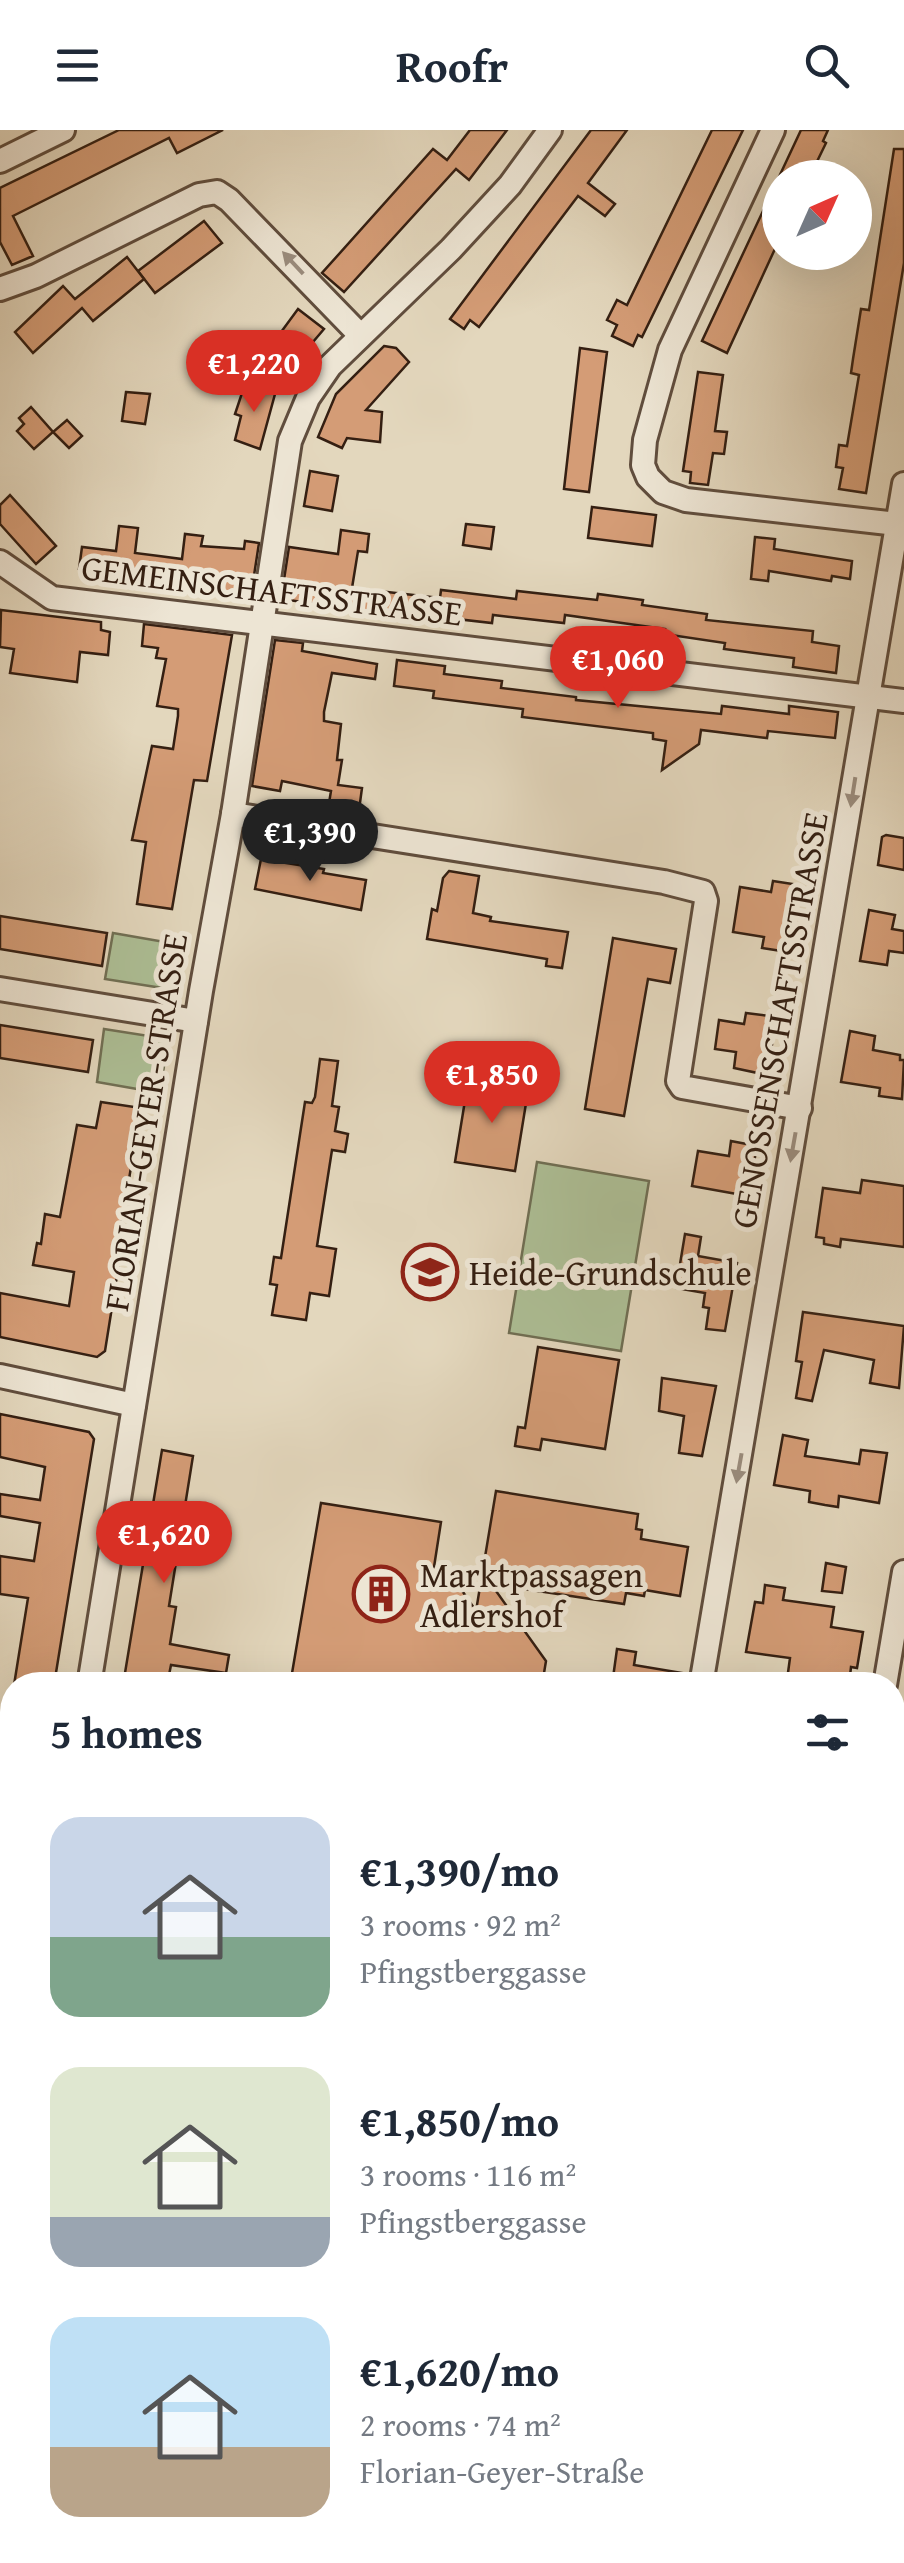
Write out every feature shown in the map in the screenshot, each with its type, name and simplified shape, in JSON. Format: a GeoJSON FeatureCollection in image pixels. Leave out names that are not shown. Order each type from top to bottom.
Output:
{"type":"FeatureCollection","features":[{"type":"Feature","properties":{"kind":"street"},"geometry":{"type":"LineString","coordinates":[[0,161],[63,130]]}},
{"type":"Feature","properties":{"kind":"street","name":"FLORIAN-GEYER-STRASSE"},"geometry":{"type":"LineString","coordinates":[[91,1672],[290,441],[308,398],[330,366],[451,249],[510,185],[550,130]]}},
{"type":"Feature","properties":{"kind":"street"},"geometry":{"type":"LineString","coordinates":[[773,130],[670,350],[642,465],[648,478],[663,492],[686,500],[898,524]]}},
{"type":"Feature","properties":{"kind":"street"},"geometry":{"type":"LineString","coordinates":[[0,289],[36,276],[199,195],[217,192],[262,231],[360,334]]}},
{"type":"Feature","properties":{"kind":"street","name":"GENOSSENSCHAFTSSTRASSE"},"geometry":{"type":"LineString","coordinates":[[703,1672],[904,484]]}},
{"type":"Feature","properties":{"kind":"street","name":"GEMEINSCHAFTSSTRASSE"},"geometry":{"type":"LineString","coordinates":[[0,562],[52,598],[904,701]]}},
{"type":"Feature","properties":{"kind":"street"},"geometry":{"type":"LineString","coordinates":[[232,814],[664,882],[703,892],[706,900],[678,1081],[682,1088],[800,1108]]}},
{"type":"Feature","properties":{"kind":"street"},"geometry":{"type":"LineString","coordinates":[[0,989],[196,1021]]}},
{"type":"Feature","properties":{"kind":"street"},"geometry":{"type":"LineString","coordinates":[[0,1376],[134,1405]]}},
{"type":"Feature","properties":{"kind":"street"},"geometry":{"type":"LineString","coordinates":[[887,1672],[904,1572]]}},
{"type":"Feature","properties":{"kind":"green space"},"geometry":{"type":"Polygon","coordinates":[[[113,933],[182,945],[175,990],[105,979],[113,933]]]}},
{"type":"Feature","properties":{"kind":"green space"},"geometry":{"type":"Polygon","coordinates":[[[104,1029],[168,1039],[160,1093],[97,1082],[104,1029]]]}},
{"type":"Feature","properties":{"kind":"green space"},"geometry":{"type":"Polygon","coordinates":[[[537,1162],[649,1181],[621,1351],[509,1333],[537,1162]]]}},
{"type":"Feature","properties":{"kind":"building"},"geometry":{"type":"Polygon","coordinates":[[[119,130],[223,130],[177,153],[169,138],[13,216],[33,256],[12,265],[0,242],[0,188],[119,130]]]}},
{"type":"Feature","properties":{"kind":"building"},"geometry":{"type":"Polygon","coordinates":[[[470,130],[507,130],[469,180],[456,169],[344,292],[322,273],[433,149],[447,160],[470,130]]]}},
{"type":"Feature","properties":{"kind":"building"},"geometry":{"type":"Polygon","coordinates":[[[591,130],[627,130],[588,183],[615,204],[605,216],[578,196],[479,327],[470,320],[464,329],[450,319],[591,130]]]}},
{"type":"Feature","properties":{"kind":"building"},"geometry":{"type":"Polygon","coordinates":[[[712,130],[743,130],[642,337],[638,335],[633,346],[612,336],[617,325],[607,320],[617,300],[627,305],[712,130]]]}},
{"type":"Feature","properties":{"kind":"building"},"geometry":{"type":"Polygon","coordinates":[[[801,130],[828,130],[818,160],[787,160],[801,130]]]}},
{"type":"Feature","properties":{"kind":"building"},"geometry":{"type":"Polygon","coordinates":[[[894,149],[904,149],[904,263],[866,493],[839,489],[843,468],[836,467],[839,445],[847,446],[859,375],[851,373],[853,359],[861,309],[869,310],[894,149]]]}},
{"type":"Feature","properties":{"kind":"building"},"geometry":{"type":"Polygon","coordinates":[[[762,213],[762,270],[765,270],[727,353],[702,341],[762,213]]]}},
{"type":"Feature","properties":{"kind":"building"},"geometry":{"type":"Polygon","coordinates":[[[204,221],[222,243],[155,293],[138,271],[204,221]]]}},
{"type":"Feature","properties":{"kind":"building"},"geometry":{"type":"Polygon","coordinates":[[[127,257],[144,279],[93,321],[82,308],[33,353],[15,332],[63,286],[75,299],[127,257]]]}},
{"type":"Feature","properties":{"kind":"building"},"geometry":{"type":"Polygon","coordinates":[[[298,309],[324,329],[296,362],[273,343],[298,309]]]}},
{"type":"Feature","properties":{"kind":"building"},"geometry":{"type":"Polygon","coordinates":[[[384,346],[396,348],[409,362],[366,410],[382,412],[380,442],[347,438],[342,448],[318,437],[336,394],[384,346]]]}},
{"type":"Feature","properties":{"kind":"building"},"geometry":{"type":"Polygon","coordinates":[[[580,348],[607,352],[589,492],[564,489],[580,348]]]}},
{"type":"Feature","properties":{"kind":"building"},"geometry":{"type":"Polygon","coordinates":[[[698,372],[723,375],[715,431],[727,432],[724,454],[713,453],[708,485],[690,483],[691,472],[683,471],[698,372]]]}},
{"type":"Feature","properties":{"kind":"building"},"geometry":{"type":"Polygon","coordinates":[[[245,384],[275,394],[260,449],[235,440],[241,416],[235,414],[245,384]]]}},
{"type":"Feature","properties":{"kind":"building"},"geometry":{"type":"Polygon","coordinates":[[[126,392],[150,394],[145,424],[122,421],[126,392]]]}},
{"type":"Feature","properties":{"kind":"building"},"geometry":{"type":"Polygon","coordinates":[[[31,407],[53,432],[34,449],[17,431],[24,424],[19,418],[31,407]]]}},
{"type":"Feature","properties":{"kind":"building"},"geometry":{"type":"Polygon","coordinates":[[[67,420],[82,436],[69,448],[53,432],[67,420]]]}},
{"type":"Feature","properties":{"kind":"building"},"geometry":{"type":"Polygon","coordinates":[[[310,471],[338,476],[332,511],[304,506],[310,471]]]}},
{"type":"Feature","properties":{"kind":"building"},"geometry":{"type":"Polygon","coordinates":[[[10,495],[56,546],[36,564],[0,524],[0,505],[10,495]]]}},
{"type":"Feature","properties":{"kind":"building"},"geometry":{"type":"Polygon","coordinates":[[[592,507],[656,515],[652,546],[588,538],[592,507]]]}},
{"type":"Feature","properties":{"kind":"building"},"geometry":{"type":"Polygon","coordinates":[[[466,524],[494,527],[491,549],[463,545],[466,524]]]}},
{"type":"Feature","properties":{"kind":"building"},"geometry":{"type":"Polygon","coordinates":[[[119,526],[138,528],[135,553],[182,559],[185,534],[203,536],[201,546],[244,549],[245,541],[259,543],[251,595],[88,576],[79,569],[82,547],[116,551],[119,526]]]}},
{"type":"Feature","properties":{"kind":"building"},"geometry":{"type":"Polygon","coordinates":[[[341,530],[369,534],[367,552],[358,551],[352,588],[440,598],[441,590],[516,599],[517,591],[597,600],[598,594],[643,600],[642,605],[707,614],[706,620],[813,631],[812,642],[839,646],[836,673],[793,667],[794,658],[724,649],[725,643],[664,634],[665,629],[565,615],[564,623],[493,615],[492,623],[421,615],[420,622],[281,599],[289,547],[338,554],[341,530]]]}},
{"type":"Feature","properties":{"kind":"building"},"geometry":{"type":"Polygon","coordinates":[[[755,537],[775,539],[774,549],[852,561],[850,579],[832,576],[831,581],[769,571],[768,581],[751,579],[755,537]]]}},
{"type":"Feature","properties":{"kind":"building"},"geometry":{"type":"Polygon","coordinates":[[[1,610],[101,622],[101,630],[110,632],[108,655],[80,652],[77,682],[10,673],[14,649],[0,647],[1,610]]]}},
{"type":"Feature","properties":{"kind":"building"},"geometry":{"type":"Polygon","coordinates":[[[144,624],[232,635],[207,781],[194,780],[172,909],[137,904],[146,842],[132,840],[152,746],[173,749],[178,716],[178,709],[157,706],[166,659],[156,658],[158,648],[142,646],[144,624]]]}},
{"type":"Feature","properties":{"kind":"building"},"geometry":{"type":"Polygon","coordinates":[[[275,640],[303,643],[302,651],[377,664],[375,679],[332,673],[324,712],[324,721],[341,724],[338,785],[362,788],[359,810],[328,809],[331,791],[282,781],[280,791],[252,786],[275,640]]]}},
{"type":"Feature","properties":{"kind":"building"},"geometry":{"type":"Polygon","coordinates":[[[397,660],[445,666],[444,674],[502,681],[501,688],[576,700],[721,714],[722,706],[789,714],[789,706],[838,712],[835,738],[768,731],[767,738],[701,730],[699,744],[662,770],[666,741],[653,739],[653,733],[522,717],[523,709],[433,698],[434,691],[394,686],[397,660]]]}},
{"type":"Feature","properties":{"kind":"building"},"geometry":{"type":"Polygon","coordinates":[[[882,837],[904,838],[904,870],[878,865],[882,837]]]}},
{"type":"Feature","properties":{"kind":"building"},"geometry":{"type":"Polygon","coordinates":[[[261,859],[366,880],[361,910],[255,889],[261,859]]]}},
{"type":"Feature","properties":{"kind":"building"},"geometry":{"type":"Polygon","coordinates":[[[449,871],[479,876],[473,913],[491,917],[490,921],[568,932],[562,968],[546,966],[547,959],[427,939],[432,909],[437,911],[443,878],[449,871]]]}},
{"type":"Feature","properties":{"kind":"building"},"geometry":{"type":"Polygon","coordinates":[[[773,881],[799,885],[788,952],[762,948],[764,937],[733,932],[740,887],[771,892],[773,881]]]}},
{"type":"Feature","properties":{"kind":"building"},"geometry":{"type":"Polygon","coordinates":[[[869,910],[895,915],[892,929],[904,931],[904,953],[889,951],[887,965],[860,961],[869,910]]]}},
{"type":"Feature","properties":{"kind":"building"},"geometry":{"type":"Polygon","coordinates":[[[0,916],[107,933],[102,966],[0,949],[0,916]]]}},
{"type":"Feature","properties":{"kind":"building"},"geometry":{"type":"Polygon","coordinates":[[[613,938],[676,949],[670,983],[648,979],[624,1116],[585,1109],[613,938]]]}},
{"type":"Feature","properties":{"kind":"building"},"geometry":{"type":"Polygon","coordinates":[[[746,1013],[769,1016],[767,1025],[775,1026],[767,1075],[734,1068],[736,1052],[715,1049],[719,1020],[744,1024],[746,1013]]]}},
{"type":"Feature","properties":{"kind":"building"},"geometry":{"type":"Polygon","coordinates":[[[0,1025],[93,1040],[88,1072],[0,1058],[0,1025]]]}},
{"type":"Feature","properties":{"kind":"building"},"geometry":{"type":"Polygon","coordinates":[[[850,1031],[875,1036],[873,1050],[900,1055],[900,1060],[904,1060],[902,1099],[879,1096],[880,1088],[841,1082],[850,1031]]]}},
{"type":"Feature","properties":{"kind":"building"},"geometry":{"type":"Polygon","coordinates":[[[320,1059],[338,1061],[332,1106],[339,1107],[335,1131],[348,1134],[345,1152],[332,1150],[317,1246],[336,1249],[329,1296],[310,1293],[306,1320],[272,1315],[277,1285],[270,1284],[274,1257],[281,1258],[305,1102],[312,1103],[315,1097],[320,1059]]]}},
{"type":"Feature","properties":{"kind":"building"},"geometry":{"type":"Polygon","coordinates":[[[468,1082],[528,1091],[515,1171],[455,1162],[468,1082]]]}},
{"type":"Feature","properties":{"kind":"building"},"geometry":{"type":"Polygon","coordinates":[[[101,1102],[141,1108],[116,1256],[120,1257],[105,1351],[97,1357],[0,1337],[0,1293],[69,1306],[74,1272],[33,1265],[45,1214],[60,1217],[77,1125],[96,1128],[101,1102]]]}},
{"type":"Feature","properties":{"kind":"building"},"geometry":{"type":"Polygon","coordinates":[[[731,1141],[757,1146],[748,1196],[692,1186],[698,1151],[729,1156],[731,1141]]]}},
{"type":"Feature","properties":{"kind":"building"},"geometry":{"type":"Polygon","coordinates":[[[862,1180],[904,1186],[904,1247],[841,1239],[840,1247],[824,1244],[824,1238],[816,1237],[823,1188],[860,1193],[862,1180]]]}},
{"type":"Feature","properties":{"kind":"building"},"geometry":{"type":"Polygon","coordinates":[[[685,1234],[701,1237],[698,1256],[737,1263],[725,1331],[706,1329],[709,1308],[703,1307],[705,1293],[676,1288],[685,1234]]]}},
{"type":"Feature","properties":{"kind":"building"},"geometry":{"type":"Polygon","coordinates":[[[803,1312],[904,1326],[899,1388],[870,1383],[874,1360],[824,1350],[812,1401],[796,1398],[802,1362],[796,1361],[803,1312]]]}},
{"type":"Feature","properties":{"kind":"building"},"geometry":{"type":"Polygon","coordinates":[[[538,1347],[619,1360],[605,1449],[542,1439],[540,1450],[515,1446],[518,1427],[525,1428],[538,1347]]]}},
{"type":"Feature","properties":{"kind":"building"},"geometry":{"type":"Polygon","coordinates":[[[662,1378],[716,1386],[702,1456],[679,1453],[684,1416],[659,1411],[662,1378]]]}},
{"type":"Feature","properties":{"kind":"building"},"geometry":{"type":"Polygon","coordinates":[[[0,1414],[89,1432],[94,1439],[56,1672],[16,1672],[28,1598],[0,1594],[0,1556],[34,1561],[40,1523],[0,1516],[0,1494],[40,1500],[45,1467],[0,1457],[0,1414]]]}},
{"type":"Feature","properties":{"kind":"building"},"geometry":{"type":"Polygon","coordinates":[[[783,1435],[808,1440],[805,1456],[859,1464],[861,1450],[887,1453],[879,1503],[839,1496],[838,1507],[825,1505],[809,1502],[810,1491],[774,1485],[783,1435]]]}},
{"type":"Feature","properties":{"kind":"building"},"geometry":{"type":"Polygon","coordinates":[[[162,1450],[193,1456],[169,1606],[176,1607],[170,1644],[229,1655],[226,1672],[171,1665],[170,1672],[125,1672],[162,1450]]]}},
{"type":"Feature","properties":{"kind":"building","name":"Marktpassagen Adlershof"},"geometry":{"type":"Polygon","coordinates":[[[496,1491],[638,1514],[636,1529],[642,1530],[641,1539],[688,1547],[680,1596],[645,1590],[644,1596],[626,1593],[624,1604],[491,1584],[546,1661],[544,1672],[292,1672],[321,1503],[441,1522],[434,1567],[452,1576],[476,1611],[496,1491]]]}},
{"type":"Feature","properties":{"kind":"building"},"geometry":{"type":"Polygon","coordinates":[[[826,1563],[846,1567],[842,1593],[822,1591],[826,1563]]]}},
{"type":"Feature","properties":{"kind":"building"},"geometry":{"type":"Polygon","coordinates":[[[765,1585],[785,1588],[783,1600],[834,1607],[831,1627],[863,1632],[857,1668],[851,1667],[850,1672],[788,1672],[790,1658],[746,1652],[755,1602],[763,1603],[765,1585]]]}},
{"type":"Feature","properties":{"kind":"building"},"geometry":{"type":"Polygon","coordinates":[[[617,1649],[636,1652],[634,1665],[676,1672],[614,1672],[617,1649]]]}},
{"type":"Feature","properties":{"kind":"place","name":"Heide-Grundschule"},"geometry":{"type":"Point","coordinates":[430,1272]}},
{"type":"Feature","properties":{"kind":"place","name":"Marktpassagen Adlershof"},"geometry":{"type":"Point","coordinates":[381,1594]}}]}
